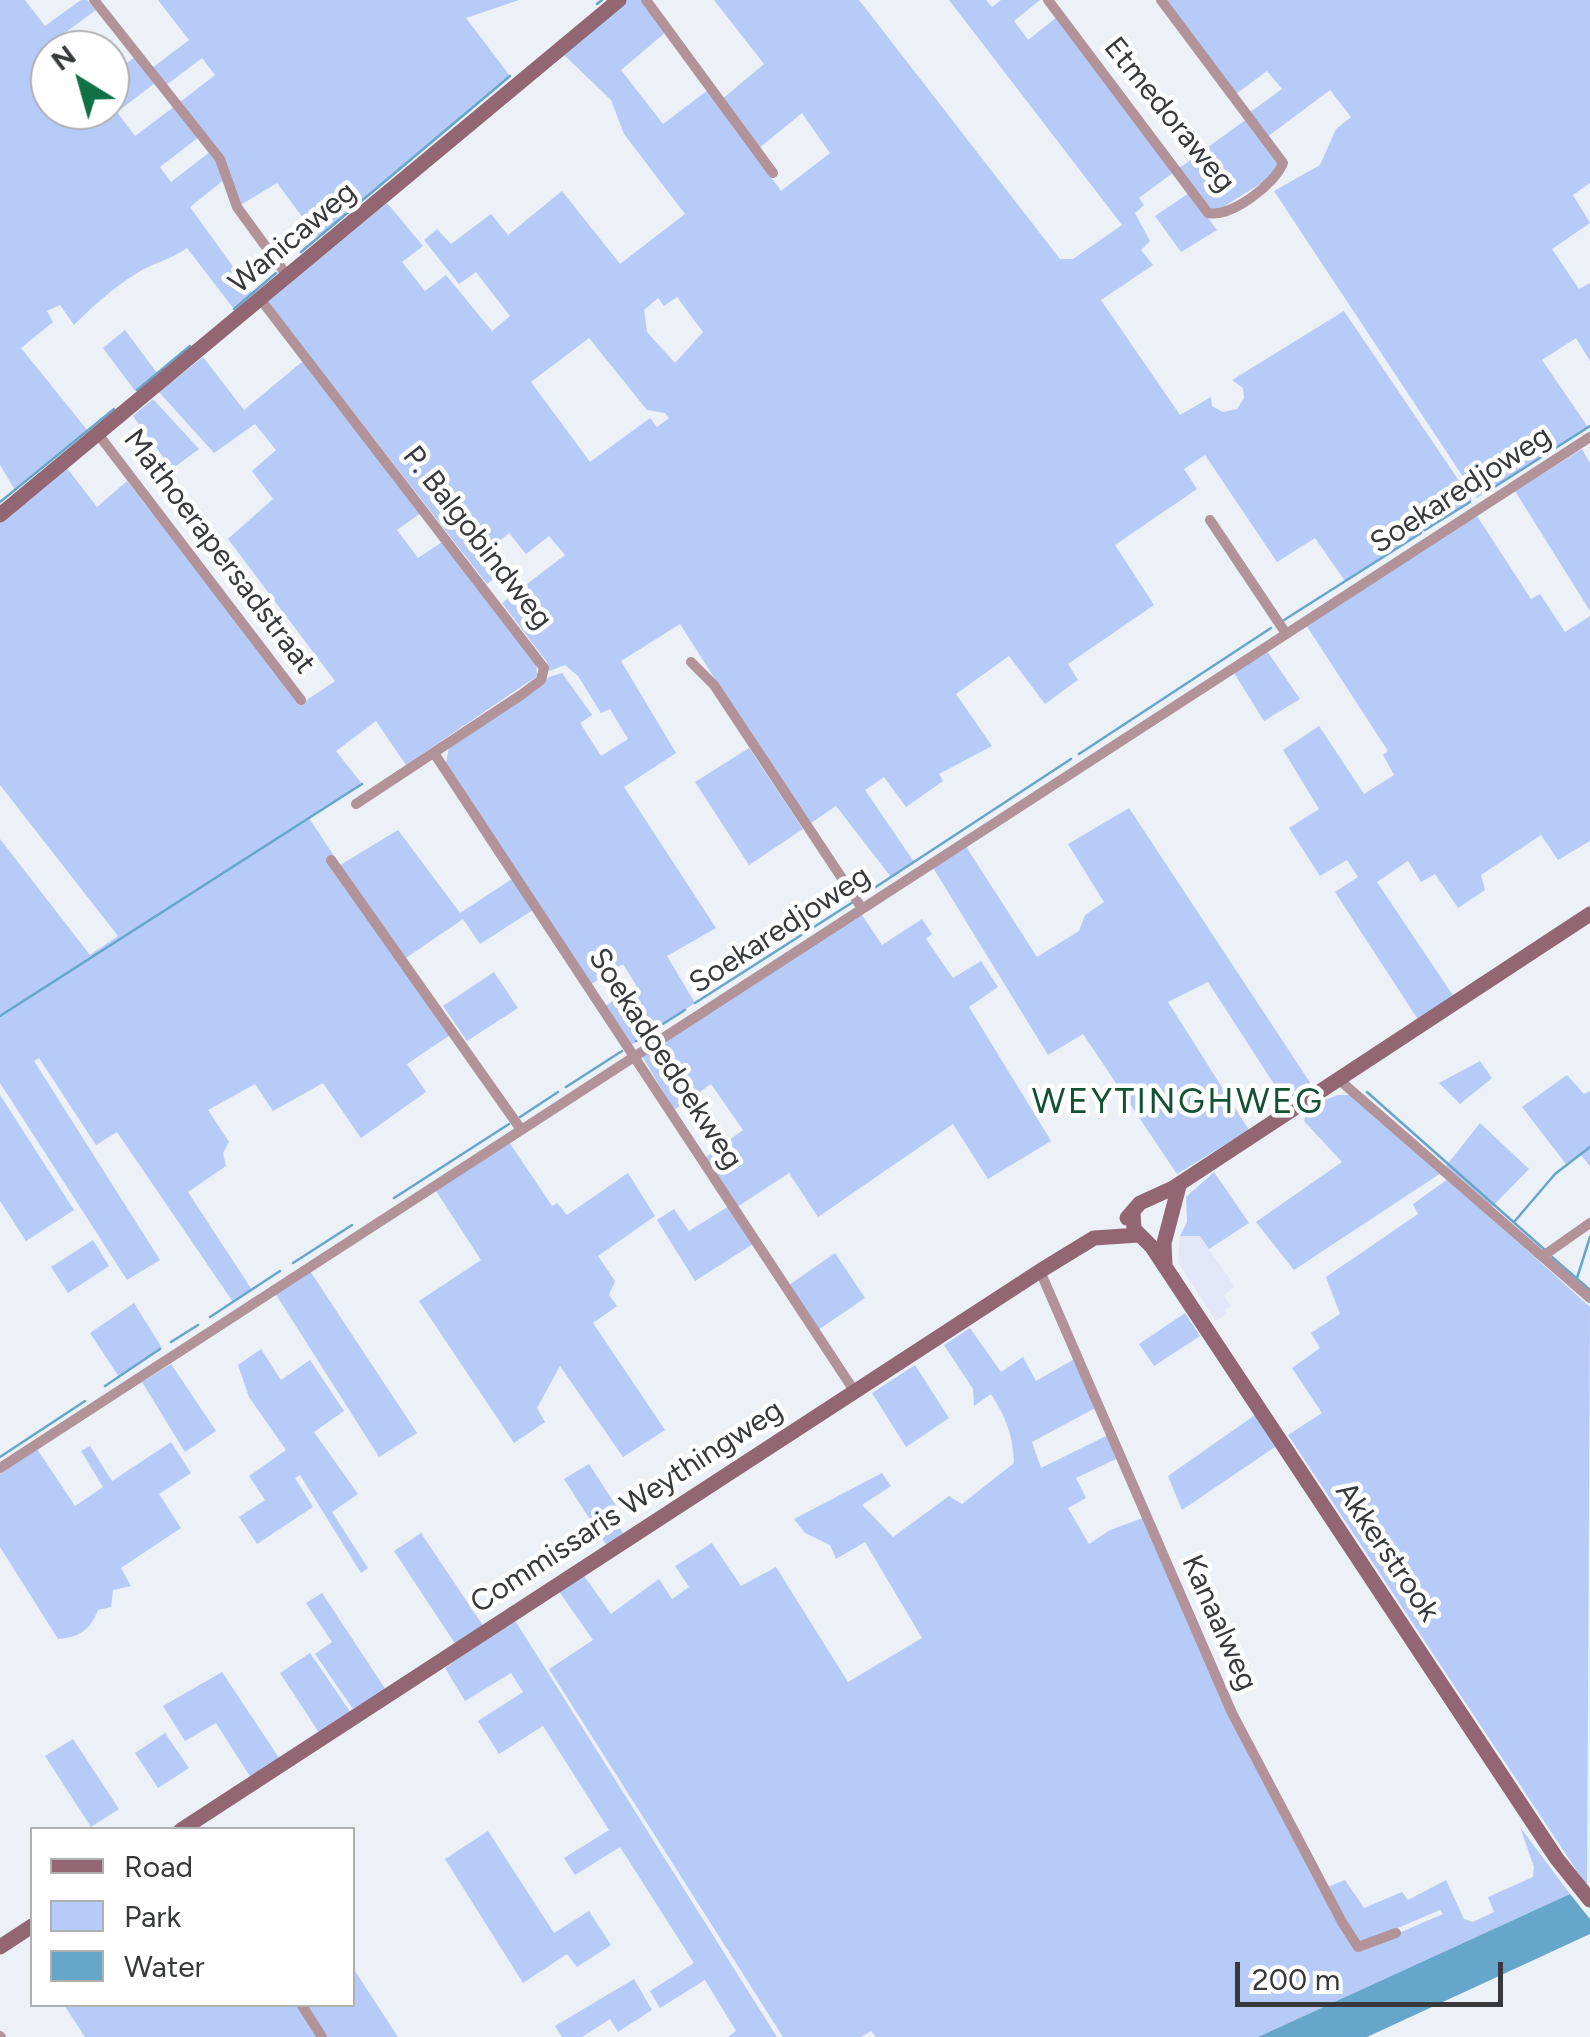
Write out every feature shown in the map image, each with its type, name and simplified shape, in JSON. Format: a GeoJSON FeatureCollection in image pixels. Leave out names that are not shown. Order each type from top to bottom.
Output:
{"type":"FeatureCollection","features":[{"type":"Feature","properties":{"kind":"main road","name":"Wanicaweg"},"geometry":{"type":"LineString","coordinates":[[0,515],[618,0]]}},
{"type":"Feature","properties":{"kind":"main road"},"geometry":{"type":"LineString","coordinates":[[1142,1237],[1133,1213],[1140,1203],[1184,1179],[1590,914]]}},
{"type":"Feature","properties":{"kind":"main road"},"geometry":{"type":"LineString","coordinates":[[1169,1278],[1163,1253],[1174,1195],[1184,1179]]}},
{"type":"Feature","properties":{"kind":"main road"},"geometry":{"type":"LineString","coordinates":[[1152,1199],[1164,1202],[1171,1212]]}},
{"type":"Feature","properties":{"kind":"main road","name":"Commissaris Weythingweg"},"geometry":{"type":"LineString","coordinates":[[187,1827],[1133,1213]]}},
{"type":"Feature","properties":{"kind":"main road"},"geometry":{"type":"LineString","coordinates":[[1106,1234],[1142,1237],[1168,1232]]}},
{"type":"Feature","properties":{"kind":"main road","name":"Akkerstrook"},"geometry":{"type":"LineString","coordinates":[[1142,1237],[1557,1859],[1590,1900]]}},
{"type":"Feature","properties":{"kind":"main road"},"geometry":{"type":"LineString","coordinates":[[0,1947],[30,1927]]}},
{"type":"Feature","properties":{"kind":"street"},"geometry":{"type":"LineString","coordinates":[[94,0],[220,159],[237,208],[288,278]]}},
{"type":"Feature","properties":{"kind":"street"},"geometry":{"type":"LineString","coordinates":[[646,0],[773,172]]}},
{"type":"Feature","properties":{"kind":"street","name":"Etmedoraweg"},"geometry":{"type":"LineString","coordinates":[[1048,0],[1208,213],[1222,214],[1276,178],[1283,163],[1161,0]]}},
{"type":"Feature","properties":{"kind":"street","name":"P. Balgobindweg"},"geometry":{"type":"LineString","coordinates":[[261,300],[544,668],[541,680],[356,804]]}},
{"type":"Feature","properties":{"kind":"street","name":"Mathoerapersadstraat"},"geometry":{"type":"LineString","coordinates":[[98,434],[301,700]]}},
{"type":"Feature","properties":{"kind":"street","name":"Soekaredjoweg"},"geometry":{"type":"LineString","coordinates":[[0,1468],[1590,437]]}},
{"type":"Feature","properties":{"kind":"street"},"geometry":{"type":"LineString","coordinates":[[1210,520],[1269,614],[1285,632]]}},
{"type":"Feature","properties":{"kind":"street"},"geometry":{"type":"LineString","coordinates":[[691,662],[714,685],[861,907]]}},
{"type":"Feature","properties":{"kind":"street","name":"Soekadoedoekweg"},"geometry":{"type":"LineString","coordinates":[[434,753],[855,1392]]}},
{"type":"Feature","properties":{"kind":"street"},"geometry":{"type":"LineString","coordinates":[[332,860],[520,1128]]}},
{"type":"Feature","properties":{"kind":"street"},"geometry":{"type":"LineString","coordinates":[[1337,1078],[1590,1298]]}},
{"type":"Feature","properties":{"kind":"street"},"geometry":{"type":"LineString","coordinates":[[1543,1256],[1590,1223]]}},
{"type":"Feature","properties":{"kind":"street","name":"Kanaalweg"},"geometry":{"type":"LineString","coordinates":[[1040,1271],[1232,1714],[1342,1922],[1358,1946],[1396,1933]]}},
{"type":"Feature","properties":{"kind":"street"},"geometry":{"type":"LineString","coordinates":[[303,2007],[322,2037]]}},
{"type":"Feature","properties":{"kind":"shaded area"},"geometry":{"type":"Polygon","coordinates":[[[1180,1236],[1200,1236],[1235,1287],[1223,1295],[1231,1306],[1216,1321],[1178,1262],[1180,1236]]]}},
{"type":"Feature","properties":{"kind":"green space"},"geometry":{"type":"Polygon","coordinates":[[[0,0],[25,0],[45,26],[81,0],[87,0],[96,10],[69,30],[30,30],[30,130],[130,129],[135,136],[175,106],[199,137],[160,167],[171,182],[211,151],[225,179],[190,207],[252,293],[234,309],[187,248],[128,279],[74,325],[60,305],[47,311],[53,322],[21,348],[88,431],[15,490],[0,465],[0,0]]]}},
{"type":"Feature","properties":{"kind":"green space"},"geometry":{"type":"Polygon","coordinates":[[[158,0],[519,0],[466,18],[510,76],[318,238],[277,183],[239,206],[228,168],[179,103],[215,75],[202,58],[165,86],[152,68],[189,40],[158,0]]]}},
{"type":"Feature","properties":{"kind":"green space"},"geometry":{"type":"Polygon","coordinates":[[[626,0],[643,0],[666,32],[621,70],[663,124],[708,90],[781,191],[830,153],[802,113],[758,149],[721,100],[764,64],[714,0],[859,0],[1060,259],[1073,259],[1122,225],[949,0],[986,0],[992,7],[1001,0],[1040,0],[1014,21],[1028,40],[1057,17],[1174,172],[1139,198],[1144,205],[1135,213],[1150,241],[1141,250],[1153,265],[1101,300],[1180,415],[1211,397],[1212,406],[1223,412],[1237,409],[1244,398],[1243,388],[1232,380],[1344,311],[1472,500],[1345,581],[1315,538],[1277,562],[1205,455],[1184,469],[1197,489],[1115,545],[1154,605],[1068,664],[1078,680],[1045,704],[1009,656],[956,694],[992,746],[939,774],[943,781],[906,807],[884,777],[865,790],[914,862],[891,877],[836,806],[808,825],[680,624],[621,661],[676,753],[624,787],[716,928],[667,956],[695,1003],[630,1046],[604,1007],[636,985],[623,964],[590,985],[446,764],[449,747],[549,677],[562,673],[592,715],[580,723],[601,756],[628,739],[610,709],[601,713],[578,676],[565,665],[549,671],[547,662],[502,603],[565,555],[549,536],[526,554],[509,533],[491,548],[507,569],[487,584],[268,302],[387,203],[423,246],[402,262],[425,291],[446,275],[492,331],[510,316],[476,272],[459,284],[424,240],[437,229],[451,244],[491,214],[508,235],[562,191],[620,264],[685,214],[624,134],[611,100],[563,54],[626,0]],[[677,297],[664,306],[658,298],[644,310],[647,332],[675,363],[703,332],[677,297]],[[589,338],[531,382],[590,462],[650,418],[657,427],[669,418],[665,413],[647,410],[589,338]]]}},
{"type":"Feature","properties":{"kind":"green space"},"geometry":{"type":"Polygon","coordinates":[[[1165,0],[1590,0],[1590,183],[1573,195],[1590,223],[1552,249],[1579,289],[1590,283],[1590,361],[1576,338],[1542,360],[1588,427],[1477,498],[1274,191],[1320,165],[1336,129],[1351,117],[1330,90],[1267,137],[1249,113],[1282,89],[1267,71],[1236,94],[1165,0]]]}},
{"type":"Feature","properties":{"kind":"green space"},"geometry":{"type":"Polygon","coordinates":[[[135,57],[155,83],[130,102],[130,61],[135,57]]]}},
{"type":"Feature","properties":{"kind":"green space"},"geometry":{"type":"Polygon","coordinates":[[[1248,118],[1280,165],[1275,175],[1213,213],[1178,169],[1248,118]]]}},
{"type":"Feature","properties":{"kind":"green space"},"geometry":{"type":"Polygon","coordinates":[[[1189,193],[1217,230],[1181,252],[1155,216],[1189,193]]]}},
{"type":"Feature","properties":{"kind":"green space"},"geometry":{"type":"Polygon","coordinates":[[[125,330],[157,373],[135,391],[103,348],[125,330]]]}},
{"type":"Feature","properties":{"kind":"green space"},"geometry":{"type":"Polygon","coordinates":[[[203,357],[244,410],[303,361],[421,513],[397,530],[418,558],[442,542],[536,661],[537,676],[406,765],[376,721],[336,751],[362,784],[309,818],[340,865],[398,830],[460,913],[512,879],[533,910],[480,944],[463,919],[403,960],[453,1033],[407,1064],[426,1092],[361,1138],[323,1083],[273,1111],[255,1084],[208,1110],[229,1142],[223,1153],[226,1166],[188,1192],[252,1290],[233,1302],[117,1132],[96,1145],[39,1058],[34,1061],[160,1260],[127,1280],[0,1083],[0,839],[90,955],[118,936],[0,785],[0,522],[67,468],[97,507],[127,481],[301,704],[335,681],[228,539],[273,499],[252,471],[276,450],[255,424],[214,453],[159,392],[203,357]]]}},
{"type":"Feature","properties":{"kind":"green space"},"geometry":{"type":"Polygon","coordinates":[[[153,399],[199,449],[172,469],[133,416],[153,399]]]}},
{"type":"Feature","properties":{"kind":"green space"},"geometry":{"type":"Polygon","coordinates":[[[1582,449],[1590,463],[1590,611],[1515,491],[1582,449]]]}},
{"type":"Feature","properties":{"kind":"green space"},"geometry":{"type":"Polygon","coordinates":[[[1477,516],[1531,599],[1540,594],[1565,632],[1590,616],[1590,841],[1558,860],[1541,835],[1481,875],[1485,890],[1458,908],[1435,874],[1421,882],[1408,861],[1377,882],[1454,997],[1419,1021],[1335,892],[1358,877],[1347,860],[1320,876],[1289,828],[1319,809],[1283,750],[1319,726],[1364,794],[1394,775],[1383,755],[1388,751],[1306,625],[1477,516]]]}},
{"type":"Feature","properties":{"kind":"green space"},"geometry":{"type":"Polygon","coordinates":[[[1267,651],[1300,699],[1264,721],[1234,673],[1267,651]]]}},
{"type":"Feature","properties":{"kind":"green space"},"geometry":{"type":"Polygon","coordinates":[[[749,748],[803,829],[749,865],[695,782],[749,748]]]}},
{"type":"Feature","properties":{"kind":"green space"},"geometry":{"type":"Polygon","coordinates":[[[1129,808],[1313,1087],[1287,1104],[1208,982],[1168,1002],[1249,1130],[1177,1174],[1083,1034],[1048,1055],[932,866],[965,845],[1037,957],[1079,931],[1085,915],[1104,902],[1068,844],[1129,808]]]}},
{"type":"Feature","properties":{"kind":"green space"},"geometry":{"type":"Polygon","coordinates":[[[860,912],[882,945],[922,919],[932,934],[926,939],[953,978],[981,961],[998,987],[969,1007],[1051,1141],[988,1179],[953,1124],[818,1217],[789,1173],[737,1207],[705,1158],[743,1130],[711,1084],[674,1110],[642,1056],[860,912]]]}},
{"type":"Feature","properties":{"kind":"green space"},"geometry":{"type":"Polygon","coordinates":[[[494,972],[518,1008],[467,1041],[443,1006],[494,972]]]}},
{"type":"Feature","properties":{"kind":"green space"},"geometry":{"type":"Polygon","coordinates":[[[1480,1061],[1492,1078],[1460,1104],[1439,1083],[1480,1061]]]}},
{"type":"Feature","properties":{"kind":"green space"},"geometry":{"type":"Polygon","coordinates":[[[1567,1075],[1584,1094],[1590,1091],[1590,1166],[1580,1154],[1566,1164],[1522,1107],[1567,1075]]]}},
{"type":"Feature","properties":{"kind":"green space"},"geometry":{"type":"Polygon","coordinates":[[[0,1095],[74,1210],[26,1241],[0,1201],[0,1095]]]}},
{"type":"Feature","properties":{"kind":"green space"},"geometry":{"type":"Polygon","coordinates":[[[1338,1095],[1350,1095],[1441,1173],[1294,1270],[1256,1222],[1342,1162],[1304,1121],[1309,1106],[1338,1095]]]}},
{"type":"Feature","properties":{"kind":"green space"},"geometry":{"type":"Polygon","coordinates":[[[1480,1123],[1529,1169],[1492,1207],[1446,1166],[1480,1123]]]}},
{"type":"Feature","properties":{"kind":"green space"},"geometry":{"type":"Polygon","coordinates":[[[509,1142],[552,1206],[557,1203],[567,1215],[628,1173],[655,1216],[598,1256],[615,1281],[609,1295],[617,1306],[593,1323],[665,1430],[623,1457],[560,1366],[537,1408],[545,1422],[514,1443],[419,1301],[481,1260],[436,1191],[509,1142]]]}},
{"type":"Feature","properties":{"kind":"green space"},"geometry":{"type":"Polygon","coordinates":[[[1214,1172],[1249,1223],[1209,1249],[1200,1236],[1180,1236],[1187,1222],[1186,1197],[1214,1172]]]}},
{"type":"Feature","properties":{"kind":"green space"},"geometry":{"type":"Polygon","coordinates":[[[1448,1179],[1590,1307],[1587,1886],[1288,1435],[1322,1413],[1292,1368],[1320,1348],[1311,1333],[1340,1314],[1326,1277],[1418,1214],[1413,1204],[1448,1179]]]}},
{"type":"Feature","properties":{"kind":"green space"},"geometry":{"type":"Polygon","coordinates":[[[729,1206],[753,1244],[695,1281],[657,1220],[674,1209],[689,1231],[729,1206]]]}},
{"type":"Feature","properties":{"kind":"green space"},"geometry":{"type":"Polygon","coordinates":[[[93,1240],[109,1266],[68,1293],[51,1267],[93,1240]]]}},
{"type":"Feature","properties":{"kind":"green space"},"geometry":{"type":"Polygon","coordinates":[[[835,1253],[865,1298],[818,1330],[789,1285],[835,1253]]]}},
{"type":"Feature","properties":{"kind":"green space"},"geometry":{"type":"Polygon","coordinates":[[[310,1271],[417,1433],[379,1457],[275,1293],[310,1271]]]}},
{"type":"Feature","properties":{"kind":"green space"},"geometry":{"type":"Polygon","coordinates":[[[134,1303],[162,1348],[119,1377],[90,1333],[134,1303]]]}},
{"type":"Feature","properties":{"kind":"green space"},"geometry":{"type":"Polygon","coordinates":[[[1185,1313],[1200,1336],[1154,1366],[1139,1344],[1185,1313]]]}},
{"type":"Feature","properties":{"kind":"green space"},"geometry":{"type":"Polygon","coordinates":[[[970,1328],[1001,1372],[1023,1357],[1036,1381],[1076,1358],[1097,1407],[1032,1442],[1041,1468],[1108,1435],[1118,1458],[1076,1478],[1086,1498],[1068,1508],[1089,1544],[1110,1530],[1143,1518],[1183,1608],[1357,1951],[1443,1914],[1440,1910],[1360,1944],[1328,1887],[1345,1880],[1364,1908],[1402,1892],[1408,1900],[1446,1880],[1464,1919],[1473,1922],[1494,1912],[1488,1897],[1533,1877],[1534,1867],[1520,1827],[1570,1894],[1258,2037],[876,2037],[871,2031],[861,2037],[783,2037],[549,1669],[593,1640],[558,1590],[582,1573],[611,1614],[659,1579],[672,1599],[689,1587],[675,1566],[712,1543],[741,1586],[776,1567],[848,1682],[922,1638],[865,1542],[836,1559],[830,1545],[805,1533],[794,1519],[882,1473],[891,1486],[862,1505],[893,1537],[949,1496],[962,1504],[1014,1463],[1010,1435],[996,1402],[991,1394],[974,1406],[973,1389],[944,1345],[970,1328]]]}},
{"type":"Feature","properties":{"kind":"green space"},"geometry":{"type":"Polygon","coordinates":[[[261,1349],[281,1380],[310,1360],[344,1411],[314,1432],[358,1494],[332,1512],[368,1568],[361,1573],[300,1475],[295,1478],[313,1507],[257,1544],[239,1517],[265,1500],[249,1476],[286,1450],[249,1397],[238,1365],[261,1349]]]}},
{"type":"Feature","properties":{"kind":"green space"},"geometry":{"type":"Polygon","coordinates":[[[171,1364],[216,1431],[185,1452],[142,1382],[171,1364]]]}},
{"type":"Feature","properties":{"kind":"green space"},"geometry":{"type":"Polygon","coordinates":[[[915,1365],[949,1418],[906,1447],[872,1393],[915,1365]]]}},
{"type":"Feature","properties":{"kind":"green space"},"geometry":{"type":"Polygon","coordinates":[[[1255,1415],[1275,1447],[1182,1510],[1168,1476],[1255,1415]]]}},
{"type":"Feature","properties":{"kind":"green space"},"geometry":{"type":"Polygon","coordinates":[[[171,1442],[191,1473],[159,1494],[181,1528],[121,1568],[131,1586],[113,1590],[111,1607],[98,1610],[83,1631],[58,1639],[0,1547],[0,1474],[37,1449],[75,1506],[103,1487],[81,1451],[90,1446],[112,1481],[171,1442]]]}},
{"type":"Feature","properties":{"kind":"green space"},"geometry":{"type":"Polygon","coordinates":[[[589,1464],[624,1518],[617,1523],[624,1535],[607,1546],[564,1479],[589,1464]]]}},
{"type":"Feature","properties":{"kind":"green space"},"geometry":{"type":"Polygon","coordinates":[[[421,1533],[484,1627],[456,1645],[394,1551],[421,1533]]]}},
{"type":"Feature","properties":{"kind":"green space"},"geometry":{"type":"Polygon","coordinates":[[[322,1593],[386,1690],[353,1709],[315,1654],[332,1642],[306,1603],[322,1593]]]}},
{"type":"Feature","properties":{"kind":"green space"},"geometry":{"type":"Polygon","coordinates":[[[512,1620],[777,2037],[728,2037],[736,2031],[705,1980],[660,2008],[650,1991],[694,1963],[620,1847],[575,1875],[564,1858],[609,1830],[543,1726],[499,1754],[478,1721],[523,1692],[511,1673],[465,1701],[445,1668],[512,1620]]]}},
{"type":"Feature","properties":{"kind":"green space"},"geometry":{"type":"Polygon","coordinates":[[[310,1653],[351,1713],[320,1734],[280,1673],[310,1653]]]}},
{"type":"Feature","properties":{"kind":"green space"},"geometry":{"type":"Polygon","coordinates":[[[222,1672],[279,1758],[251,1778],[216,1723],[185,1741],[163,1706],[222,1672]]]}},
{"type":"Feature","properties":{"kind":"green space"},"geometry":{"type":"Polygon","coordinates":[[[165,1733],[189,1768],[158,1788],[135,1753],[165,1733]]]}},
{"type":"Feature","properties":{"kind":"green space"},"geometry":{"type":"Polygon","coordinates":[[[73,1739],[119,1809],[91,1827],[45,1756],[73,1739]]]}},
{"type":"Feature","properties":{"kind":"green space"},"geometry":{"type":"Polygon","coordinates":[[[488,1831],[554,1933],[589,1911],[611,1945],[577,1967],[567,1954],[523,1983],[445,1859],[488,1831]]]}},
{"type":"Feature","properties":{"kind":"green space"},"geometry":{"type":"Polygon","coordinates":[[[355,1971],[398,2037],[325,2037],[305,2007],[355,2007],[355,1971]]]}},
{"type":"Feature","properties":{"kind":"green space"},"geometry":{"type":"Polygon","coordinates":[[[634,1979],[652,2010],[618,2032],[610,2019],[582,2037],[562,2037],[555,2026],[634,1979]]]}},
{"type":"Feature","properties":{"kind":"green space"},"geometry":{"type":"Polygon","coordinates":[[[65,2007],[299,2007],[319,2037],[85,2037],[65,2007]]]}},
{"type":"Feature","properties":{"kind":"water"},"geometry":{"type":"Polygon","coordinates":[[[1570,1894],[1590,1919],[1590,1934],[1367,2037],[1258,2037],[1570,1894]]]}},
{"type":"Feature","properties":{"kind":"waterway"},"geometry":{"type":"LineString","coordinates":[[597,4],[602,0]]}},
{"type":"Feature","properties":{"kind":"waterway"},"geometry":{"type":"LineString","coordinates":[[301,252],[510,76]]}},
{"type":"Feature","properties":{"kind":"waterway"},"geometry":{"type":"LineString","coordinates":[[234,309],[276,273]]}},
{"type":"Feature","properties":{"kind":"waterway"},"geometry":{"type":"LineString","coordinates":[[137,390],[190,346]]}},
{"type":"Feature","properties":{"kind":"waterway"},"geometry":{"type":"LineString","coordinates":[[0,502],[114,409]]}},
{"type":"Feature","properties":{"kind":"waterway"},"geometry":{"type":"LineString","coordinates":[[1485,493],[1590,426]]}},
{"type":"Feature","properties":{"kind":"waterway"},"geometry":{"type":"LineString","coordinates":[[1425,530],[1470,502]]}},
{"type":"Feature","properties":{"kind":"waterway"},"geometry":{"type":"LineString","coordinates":[[1284,620],[1421,533]]}},
{"type":"Feature","properties":{"kind":"waterway"},"geometry":{"type":"LineString","coordinates":[[1079,754],[1271,628]]}},
{"type":"Feature","properties":{"kind":"waterway"},"geometry":{"type":"LineString","coordinates":[[862,896],[1071,759]]}},
{"type":"Feature","properties":{"kind":"waterway"},"geometry":{"type":"LineString","coordinates":[[0,1016],[362,784]]}},
{"type":"Feature","properties":{"kind":"waterway"},"geometry":{"type":"LineString","coordinates":[[695,1003],[853,902]]}},
{"type":"Feature","properties":{"kind":"waterway"},"geometry":{"type":"LineString","coordinates":[[636,1041],[685,1010]]}},
{"type":"Feature","properties":{"kind":"waterway"},"geometry":{"type":"LineString","coordinates":[[566,1087],[622,1051]]}},
{"type":"Feature","properties":{"kind":"waterway"},"geometry":{"type":"LineString","coordinates":[[520,1117],[558,1092]]}},
{"type":"Feature","properties":{"kind":"waterway"},"geometry":{"type":"LineString","coordinates":[[1367,1092],[1545,1250]]}},
{"type":"Feature","properties":{"kind":"waterway"},"geometry":{"type":"LineString","coordinates":[[394,1198],[509,1124]]}},
{"type":"Feature","properties":{"kind":"waterway"},"geometry":{"type":"LineString","coordinates":[[1514,1222],[1555,1174],[1590,1147]]}},
{"type":"Feature","properties":{"kind":"waterway"},"geometry":{"type":"LineString","coordinates":[[293,1263],[352,1225]]}},
{"type":"Feature","properties":{"kind":"waterway"},"geometry":{"type":"LineString","coordinates":[[1577,1278],[1590,1237]]}},
{"type":"Feature","properties":{"kind":"waterway"},"geometry":{"type":"LineString","coordinates":[[1552,1257],[1590,1290]]}},
{"type":"Feature","properties":{"kind":"waterway"},"geometry":{"type":"LineString","coordinates":[[210,1317],[280,1271]]}},
{"type":"Feature","properties":{"kind":"waterway"},"geometry":{"type":"LineString","coordinates":[[171,1342],[198,1325]]}},
{"type":"Feature","properties":{"kind":"waterway"},"geometry":{"type":"LineString","coordinates":[[105,1386],[160,1349]]}},
{"type":"Feature","properties":{"kind":"waterway"},"geometry":{"type":"LineString","coordinates":[[0,1457],[85,1401]]}},
{"type":"Feature","properties":{"kind":"district","name":"WEYTINGHWEG"},"geometry":{"type":"Point","coordinates":[1178,1103]}}]}
